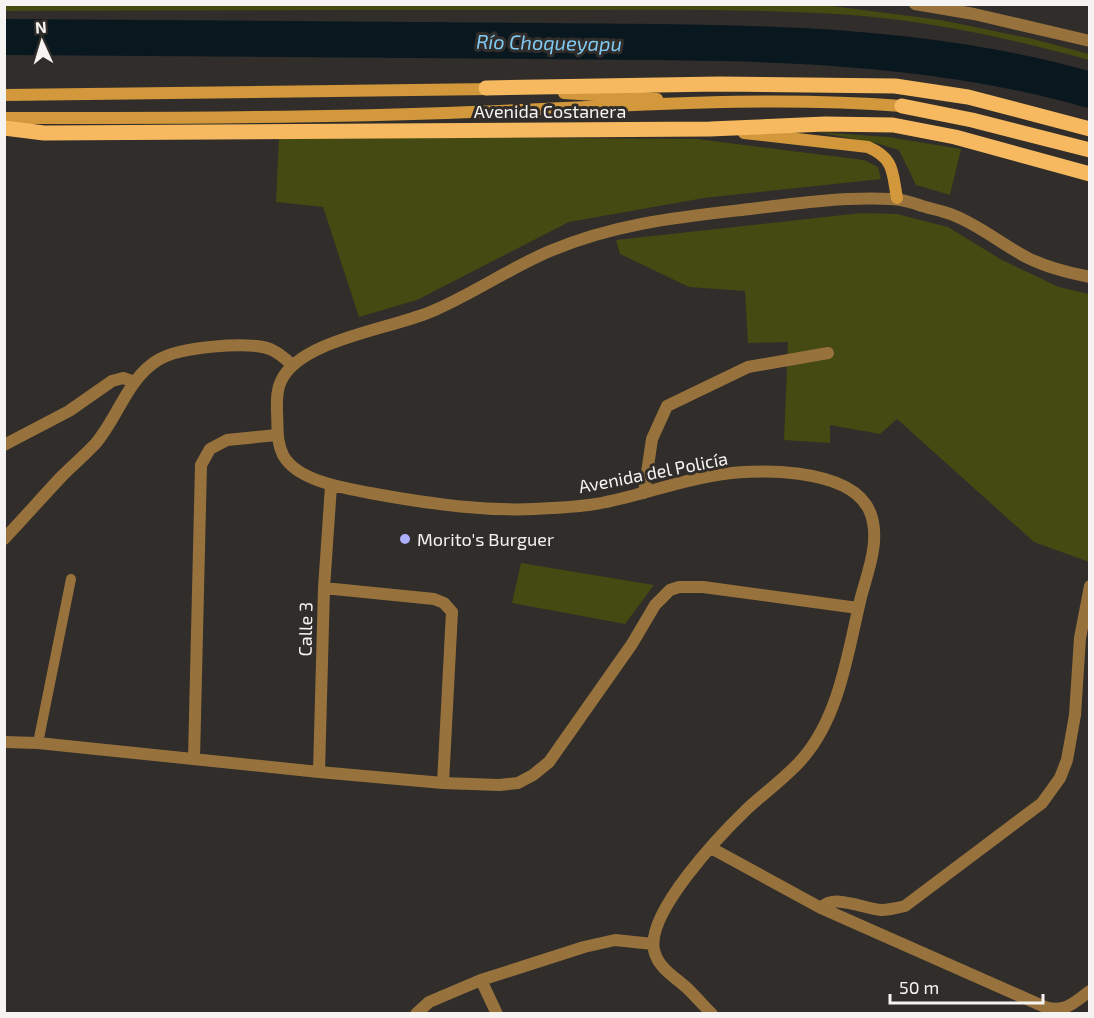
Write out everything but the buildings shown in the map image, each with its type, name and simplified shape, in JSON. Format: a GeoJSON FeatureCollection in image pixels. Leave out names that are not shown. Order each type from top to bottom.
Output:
{"type":"FeatureCollection","features":[{"type":"Feature","properties":{"kind":"main road","name":"Avenida Costanera"},"geometry":{"type":"LineString","coordinates":[[4,95],[708,84],[895,86],[968,97],[1089,129]]}},
{"type":"Feature","properties":{"kind":"main road"},"geometry":{"type":"LineString","coordinates":[[486,88],[730,103]]}},
{"type":"Feature","properties":{"kind":"main road"},"geometry":{"type":"LineString","coordinates":[[4,118],[323,118],[730,103],[866,103],[902,106],[972,120],[1089,150]]}},
{"type":"Feature","properties":{"kind":"main road","name":"Avenida Costanera"},"geometry":{"type":"LineString","coordinates":[[4,128],[44,133],[710,129],[825,124],[893,125],[954,137],[1089,174]]}},
{"type":"Feature","properties":{"kind":"main road"},"geometry":{"type":"LineString","coordinates":[[710,129],[868,147],[888,160],[897,198]]}},
{"type":"Feature","properties":{"kind":"street"},"geometry":{"type":"LineString","coordinates":[[915,4],[974,14],[1089,42]]}},
{"type":"Feature","properties":{"kind":"street","name":"Avenida del Policía"},"geometry":{"type":"LineString","coordinates":[[653,944],[657,925],[679,887],[744,812],[801,761],[827,719],[843,672],[874,543],[870,513],[862,499],[841,484],[799,473],[765,472],[714,475],[600,504],[546,509],[478,508],[422,503],[331,486],[291,465],[283,454],[277,435],[278,385],[292,365],[308,353],[356,335],[433,312],[548,252],[608,230],[676,217],[823,200],[897,198],[955,215],[1034,261],[1089,277]]}},
{"type":"Feature","properties":{"kind":"street"},"geometry":{"type":"LineString","coordinates":[[4,539],[97,442],[135,382],[144,370],[158,359],[194,348],[263,348],[283,356],[292,365]]}},
{"type":"Feature","properties":{"kind":"street"},"geometry":{"type":"LineString","coordinates":[[644,493],[652,439],[667,406],[748,367],[828,353]]}},
{"type":"Feature","properties":{"kind":"street"},"geometry":{"type":"LineString","coordinates":[[4,445],[69,411],[112,381],[123,378],[135,382]]}},
{"type":"Feature","properties":{"kind":"street"},"geometry":{"type":"LineString","coordinates":[[194,759],[201,465],[210,449],[227,440],[277,435]]}},
{"type":"Feature","properties":{"kind":"street","name":"Calle 3"},"geometry":{"type":"LineString","coordinates":[[320,772],[324,588],[331,486]]}},
{"type":"Feature","properties":{"kind":"street"},"geometry":{"type":"LineString","coordinates":[[4,742],[38,743],[443,783],[499,785],[518,783],[549,762],[632,644],[655,605],[670,590],[680,586],[703,587],[858,608]]}},
{"type":"Feature","properties":{"kind":"street"},"geometry":{"type":"LineString","coordinates":[[821,908],[826,902],[835,901],[878,910],[905,906],[1042,803],[1060,778],[1067,760],[1075,714],[1080,638],[1089,586]]}},
{"type":"Feature","properties":{"kind":"street"},"geometry":{"type":"LineString","coordinates":[[324,588],[434,599],[444,603],[452,612],[443,783]]}},
{"type":"Feature","properties":{"kind":"street"},"geometry":{"type":"LineString","coordinates":[[711,848],[821,908],[1045,1007],[1056,1010],[1067,1008],[1089,991]]}},
{"type":"Feature","properties":{"kind":"street"},"geometry":{"type":"LineString","coordinates":[[416,1014],[429,1002],[482,980],[524,965],[615,939],[653,944],[655,955],[662,967],[685,986],[712,1014]]}},
{"type":"Feature","properties":{"kind":"street"},"geometry":{"type":"LineString","coordinates":[[482,980],[497,1014]]}},
{"type":"Feature","properties":{"kind":"lane"},"geometry":{"type":"LineString","coordinates":[[38,743],[71,579]]}},
{"type":"Feature","properties":{"kind":"green space"},"geometry":{"type":"Polygon","coordinates":[[[5,4],[824,5],[941,20],[1033,39],[1089,54],[1089,60],[996,37],[933,25],[901,20],[798,12],[720,10],[4,11],[5,4]]]}},
{"type":"Feature","properties":{"kind":"green space"},"geometry":{"type":"Polygon","coordinates":[[[817,132],[888,137],[961,149],[950,195],[916,185],[899,150],[876,143],[817,132]]]}},
{"type":"Feature","properties":{"kind":"green space"},"geometry":{"type":"Polygon","coordinates":[[[279,136],[697,139],[864,160],[878,167],[881,179],[704,198],[569,222],[417,300],[359,317],[323,207],[276,202],[279,136]]]}},
{"type":"Feature","properties":{"kind":"green space"},"geometry":{"type":"Polygon","coordinates":[[[861,213],[897,214],[948,227],[1002,260],[1059,287],[1089,294],[1089,562],[1034,542],[897,419],[880,434],[830,425],[830,443],[784,440],[788,342],[748,343],[745,291],[689,287],[620,254],[616,240],[861,213]]]}},
{"type":"Feature","properties":{"kind":"green space"},"geometry":{"type":"Polygon","coordinates":[[[521,563],[654,585],[625,624],[512,603],[521,563]]]}},
{"type":"Feature","properties":{"kind":"waterway","name":"Río Choqueyapu"},"geometry":{"type":"LineString","coordinates":[[4,37],[683,42],[820,47],[956,61],[1023,73],[1090,90]]}},
{"type":"Feature","properties":{"kind":"place","name":"Morito's Burguer"},"geometry":{"type":"Point","coordinates":[405,539]}}]}
